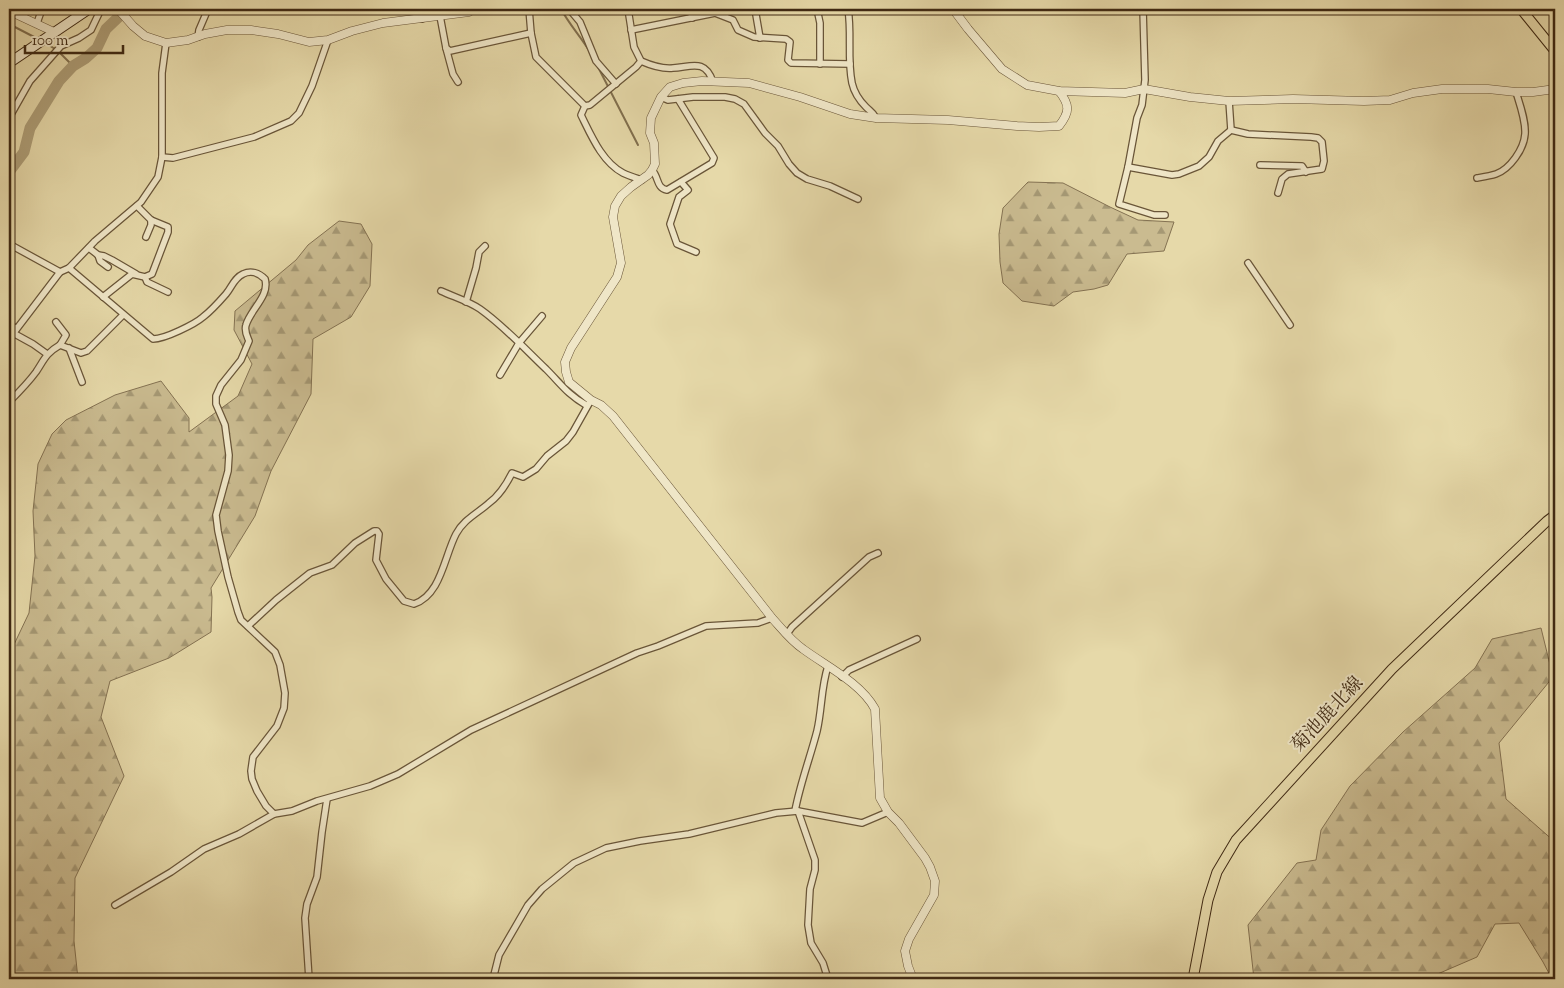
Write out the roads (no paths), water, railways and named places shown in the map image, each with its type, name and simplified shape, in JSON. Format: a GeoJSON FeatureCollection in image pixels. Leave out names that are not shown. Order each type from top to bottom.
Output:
{"type":"FeatureCollection","features":[{"type":"Feature","properties":{"kind":"main road"},"geometry":{"type":"LineString","coordinates":[[9,63],[89,9]]}},
{"type":"Feature","properties":{"kind":"main road"},"geometry":{"type":"LineString","coordinates":[[1521,9],[1555,51]]}},
{"type":"Feature","properties":{"kind":"main road","name":"菊池鹿北線"},"geometry":{"type":"LineString","coordinates":[[1193,979],[1208,900],[1217,872],[1236,840],[1392,669],[1546,520],[1555,515]]}},
{"type":"Feature","properties":{"kind":"street"},"geometry":{"type":"LineString","coordinates":[[37,23],[42,9]]}},
{"type":"Feature","properties":{"kind":"street"},"geometry":{"type":"LineString","coordinates":[[9,118],[30,81],[61,46],[91,30],[101,9]]}},
{"type":"Feature","properties":{"kind":"street"},"geometry":{"type":"LineString","coordinates":[[118,9],[145,36],[166,43],[188,40],[227,30],[250,30],[278,34],[309,42],[328,40],[352,31],[383,23],[469,12],[474,9]]}},
{"type":"Feature","properties":{"kind":"street"},"geometry":{"type":"LineString","coordinates":[[198,37],[208,9]]}},
{"type":"Feature","properties":{"kind":"street"},"geometry":{"type":"LineString","coordinates":[[420,9],[422,19]]}},
{"type":"Feature","properties":{"kind":"street"},"geometry":{"type":"LineString","coordinates":[[529,9],[536,57],[585,106]]}},
{"type":"Feature","properties":{"kind":"street"},"geometry":{"type":"LineString","coordinates":[[569,9],[580,22],[596,61],[616,84]]}},
{"type":"Feature","properties":{"kind":"street"},"geometry":{"type":"LineString","coordinates":[[628,9],[634,47],[641,62]]}},
{"type":"Feature","properties":{"kind":"street"},"geometry":{"type":"LineString","coordinates":[[690,9],[692,18]]}},
{"type":"Feature","properties":{"kind":"street"},"geometry":{"type":"LineString","coordinates":[[755,9],[760,38]]}},
{"type":"Feature","properties":{"kind":"street"},"geometry":{"type":"LineString","coordinates":[[817,9],[820,23],[820,64]]}},
{"type":"Feature","properties":{"kind":"street"},"geometry":{"type":"LineString","coordinates":[[848,9],[851,27],[850,64],[852,83],[856,94],[866,108],[873,112],[876,118]]}},
{"type":"Feature","properties":{"kind":"street"},"geometry":{"type":"LineString","coordinates":[[953,9],[1002,69],[1027,85],[1059,91],[1124,93],[1144,89],[1229,101],[1293,99],[1390,100],[1413,93],[1442,89],[1488,89],[1516,92],[1555,89]]}},
{"type":"Feature","properties":{"kind":"street"},"geometry":{"type":"LineString","coordinates":[[1143,9],[1144,89],[1120,204],[1154,215],[1165,215]]}},
{"type":"Feature","properties":{"kind":"street"},"geometry":{"type":"LineString","coordinates":[[9,11],[54,32]]}},
{"type":"Feature","properties":{"kind":"street"},"geometry":{"type":"LineString","coordinates":[[631,30],[715,13],[733,20],[738,30],[754,38],[786,39],[790,42],[788,60],[791,63],[850,64]]}},
{"type":"Feature","properties":{"kind":"street"},"geometry":{"type":"LineString","coordinates":[[440,16],[453,74],[458,82]]}},
{"type":"Feature","properties":{"kind":"street"},"geometry":{"type":"LineString","coordinates":[[446,48],[450,50],[458,49],[531,32]]}},
{"type":"Feature","properties":{"kind":"street"},"geometry":{"type":"LineString","coordinates":[[162,157],[174,158],[254,137],[291,121],[299,113],[312,86],[328,40]]}},
{"type":"Feature","properties":{"kind":"street"},"geometry":{"type":"LineString","coordinates":[[9,339],[60,272],[69,268],[136,206],[158,177],[162,157],[162,73],[166,43]]}},
{"type":"Feature","properties":{"kind":"street"},"geometry":{"type":"LineString","coordinates":[[585,106],[590,105],[641,62]]}},
{"type":"Feature","properties":{"kind":"street"},"geometry":{"type":"LineString","coordinates":[[641,62],[672,68],[699,65],[707,70],[713,82]]}},
{"type":"Feature","properties":{"kind":"street"},"geometry":{"type":"LineString","coordinates":[[589,403],[569,382],[565,362],[571,348],[617,277],[621,263],[613,217],[615,206],[626,191],[652,170],[654,164],[654,143],[650,133],[651,118],[661,97],[670,88],[683,83],[749,83],[850,114],[876,118],[948,120],[1039,127],[1059,126],[1064,119],[1068,109],[1066,99],[1059,91]]}},
{"type":"Feature","properties":{"kind":"street"},"geometry":{"type":"LineString","coordinates":[[1477,178],[1497,174],[1513,161],[1520,150],[1526,135],[1524,119],[1516,92]]}},
{"type":"Feature","properties":{"kind":"street"},"geometry":{"type":"LineString","coordinates":[[661,97],[668,100],[693,97],[725,97],[735,99],[744,104],[797,173],[806,179],[830,186],[858,199]]}},
{"type":"Feature","properties":{"kind":"street"},"geometry":{"type":"LineString","coordinates":[[652,170],[656,174],[659,185],[664,190],[667,190],[712,163],[714,158],[678,99]]}},
{"type":"Feature","properties":{"kind":"street"},"geometry":{"type":"LineString","coordinates":[[1229,101],[1231,130]]}},
{"type":"Feature","properties":{"kind":"street"},"geometry":{"type":"LineString","coordinates":[[585,106],[581,115],[601,152],[615,168],[642,180]]}},
{"type":"Feature","properties":{"kind":"street"},"geometry":{"type":"LineString","coordinates":[[1128,167],[1172,175],[1180,174],[1199,166],[1209,157],[1218,141],[1231,130]]}},
{"type":"Feature","properties":{"kind":"street"},"geometry":{"type":"LineString","coordinates":[[1231,130],[1248,134],[1318,138],[1322,142],[1324,151],[1322,169],[1288,174],[1282,179],[1278,193]]}},
{"type":"Feature","properties":{"kind":"street"},"geometry":{"type":"LineString","coordinates":[[1260,165],[1302,166],[1306,172]]}},
{"type":"Feature","properties":{"kind":"street"},"geometry":{"type":"LineString","coordinates":[[681,182],[688,190],[679,197],[670,224],[674,240],[677,244],[696,252]]}},
{"type":"Feature","properties":{"kind":"street"},"geometry":{"type":"LineString","coordinates":[[98,256],[104,256],[145,277],[152,274],[168,228],[151,220],[136,206]]}},
{"type":"Feature","properties":{"kind":"street"},"geometry":{"type":"LineString","coordinates":[[146,236],[151,220]]}},
{"type":"Feature","properties":{"kind":"street"},"geometry":{"type":"LineString","coordinates":[[9,244],[60,272]]}},
{"type":"Feature","properties":{"kind":"street"},"geometry":{"type":"LineString","coordinates":[[466,302],[479,252],[485,246]]}},
{"type":"Feature","properties":{"kind":"street"},"geometry":{"type":"LineString","coordinates":[[89,248],[108,268]]}},
{"type":"Feature","properties":{"kind":"street"},"geometry":{"type":"LineString","coordinates":[[1248,263],[1290,325]]}},
{"type":"Feature","properties":{"kind":"street"},"geometry":{"type":"LineString","coordinates":[[69,268],[153,339],[160,339],[202,318],[227,293],[236,279],[244,273],[260,274],[265,279],[262,298],[246,325],[246,332],[250,340],[241,360],[221,385],[216,396],[216,404],[224,425],[229,455],[228,471],[216,515],[228,578],[238,612],[242,620],[275,652],[280,665],[285,693],[284,708],[277,726],[253,757],[251,771],[257,792],[274,814]]}},
{"type":"Feature","properties":{"kind":"street"},"geometry":{"type":"LineString","coordinates":[[103,297],[132,274],[136,274]]}},
{"type":"Feature","properties":{"kind":"street"},"geometry":{"type":"LineString","coordinates":[[145,277],[147,282],[168,292]]}},
{"type":"Feature","properties":{"kind":"street"},"geometry":{"type":"LineString","coordinates":[[441,291],[481,310],[520,343],[550,372],[565,391],[589,403],[601,405],[613,416],[772,618],[802,648],[853,684],[870,701],[875,710],[880,798],[888,812],[899,823],[925,858],[934,881],[934,895],[905,951],[913,979]]}},
{"type":"Feature","properties":{"kind":"street"},"geometry":{"type":"LineString","coordinates":[[60,345],[81,353],[87,351],[123,314]]}},
{"type":"Feature","properties":{"kind":"street"},"geometry":{"type":"LineString","coordinates":[[500,375],[520,343],[542,316]]}},
{"type":"Feature","properties":{"kind":"street"},"geometry":{"type":"LineString","coordinates":[[9,402],[36,372],[47,354],[60,345],[66,335],[56,322]]}},
{"type":"Feature","properties":{"kind":"street"},"geometry":{"type":"LineString","coordinates":[[9,323],[15,331],[47,354]]}},
{"type":"Feature","properties":{"kind":"street"},"geometry":{"type":"LineString","coordinates":[[69,348],[82,382]]}},
{"type":"Feature","properties":{"kind":"street"},"geometry":{"type":"LineString","coordinates":[[248,626],[276,600],[310,574],[332,565],[359,540],[374,530],[379,534],[376,560],[386,579],[404,600],[414,604],[422,602],[435,586],[459,529],[500,494],[512,473],[523,477],[536,469],[547,456],[566,441],[589,403]]}},
{"type":"Feature","properties":{"kind":"street"},"geometry":{"type":"LineString","coordinates":[[787,634],[792,627],[869,557],[878,553]]}},
{"type":"Feature","properties":{"kind":"street"},"geometry":{"type":"LineString","coordinates":[[115,904],[171,872],[204,849],[239,834],[274,814],[292,811],[370,786],[398,774],[470,730],[637,653],[706,626],[758,624],[772,618]]}},
{"type":"Feature","properties":{"kind":"street"},"geometry":{"type":"LineString","coordinates":[[842,677],[849,670],[917,640]]}},
{"type":"Feature","properties":{"kind":"street"},"geometry":{"type":"LineString","coordinates":[[828,666],[824,676],[817,731],[800,789],[797,811],[815,860],[815,870],[810,889],[808,925],[812,943],[823,963],[828,979]]}},
{"type":"Feature","properties":{"kind":"street"},"geometry":{"type":"LineString","coordinates":[[309,979],[305,918],[307,904],[318,877],[327,799]]}},
{"type":"Feature","properties":{"kind":"street"},"geometry":{"type":"LineString","coordinates":[[493,979],[499,955],[528,905],[542,889],[574,863],[606,848],[689,834],[776,813],[797,811],[862,823],[888,812]]}},
{"type":"Feature","properties":{"kind":"waterway"},"geometry":{"type":"LineString","coordinates":[[9,172],[24,152],[30,128],[59,81],[73,66],[97,48],[106,29],[127,9]]}},
{"type":"Feature","properties":{"kind":"waterway"},"geometry":{"type":"LineString","coordinates":[[561,9],[590,52]]}},
{"type":"Feature","properties":{"kind":"waterway"},"geometry":{"type":"LineString","coordinates":[[9,24],[40,40]]}},
{"type":"Feature","properties":{"kind":"waterway"},"geometry":{"type":"LineString","coordinates":[[44,42],[55,49]]}},
{"type":"Feature","properties":{"kind":"waterway"},"geometry":{"type":"LineString","coordinates":[[59,52],[73,66]]}},
{"type":"Feature","properties":{"kind":"waterway"},"geometry":{"type":"LineString","coordinates":[[597,65],[638,145]]}}]}
